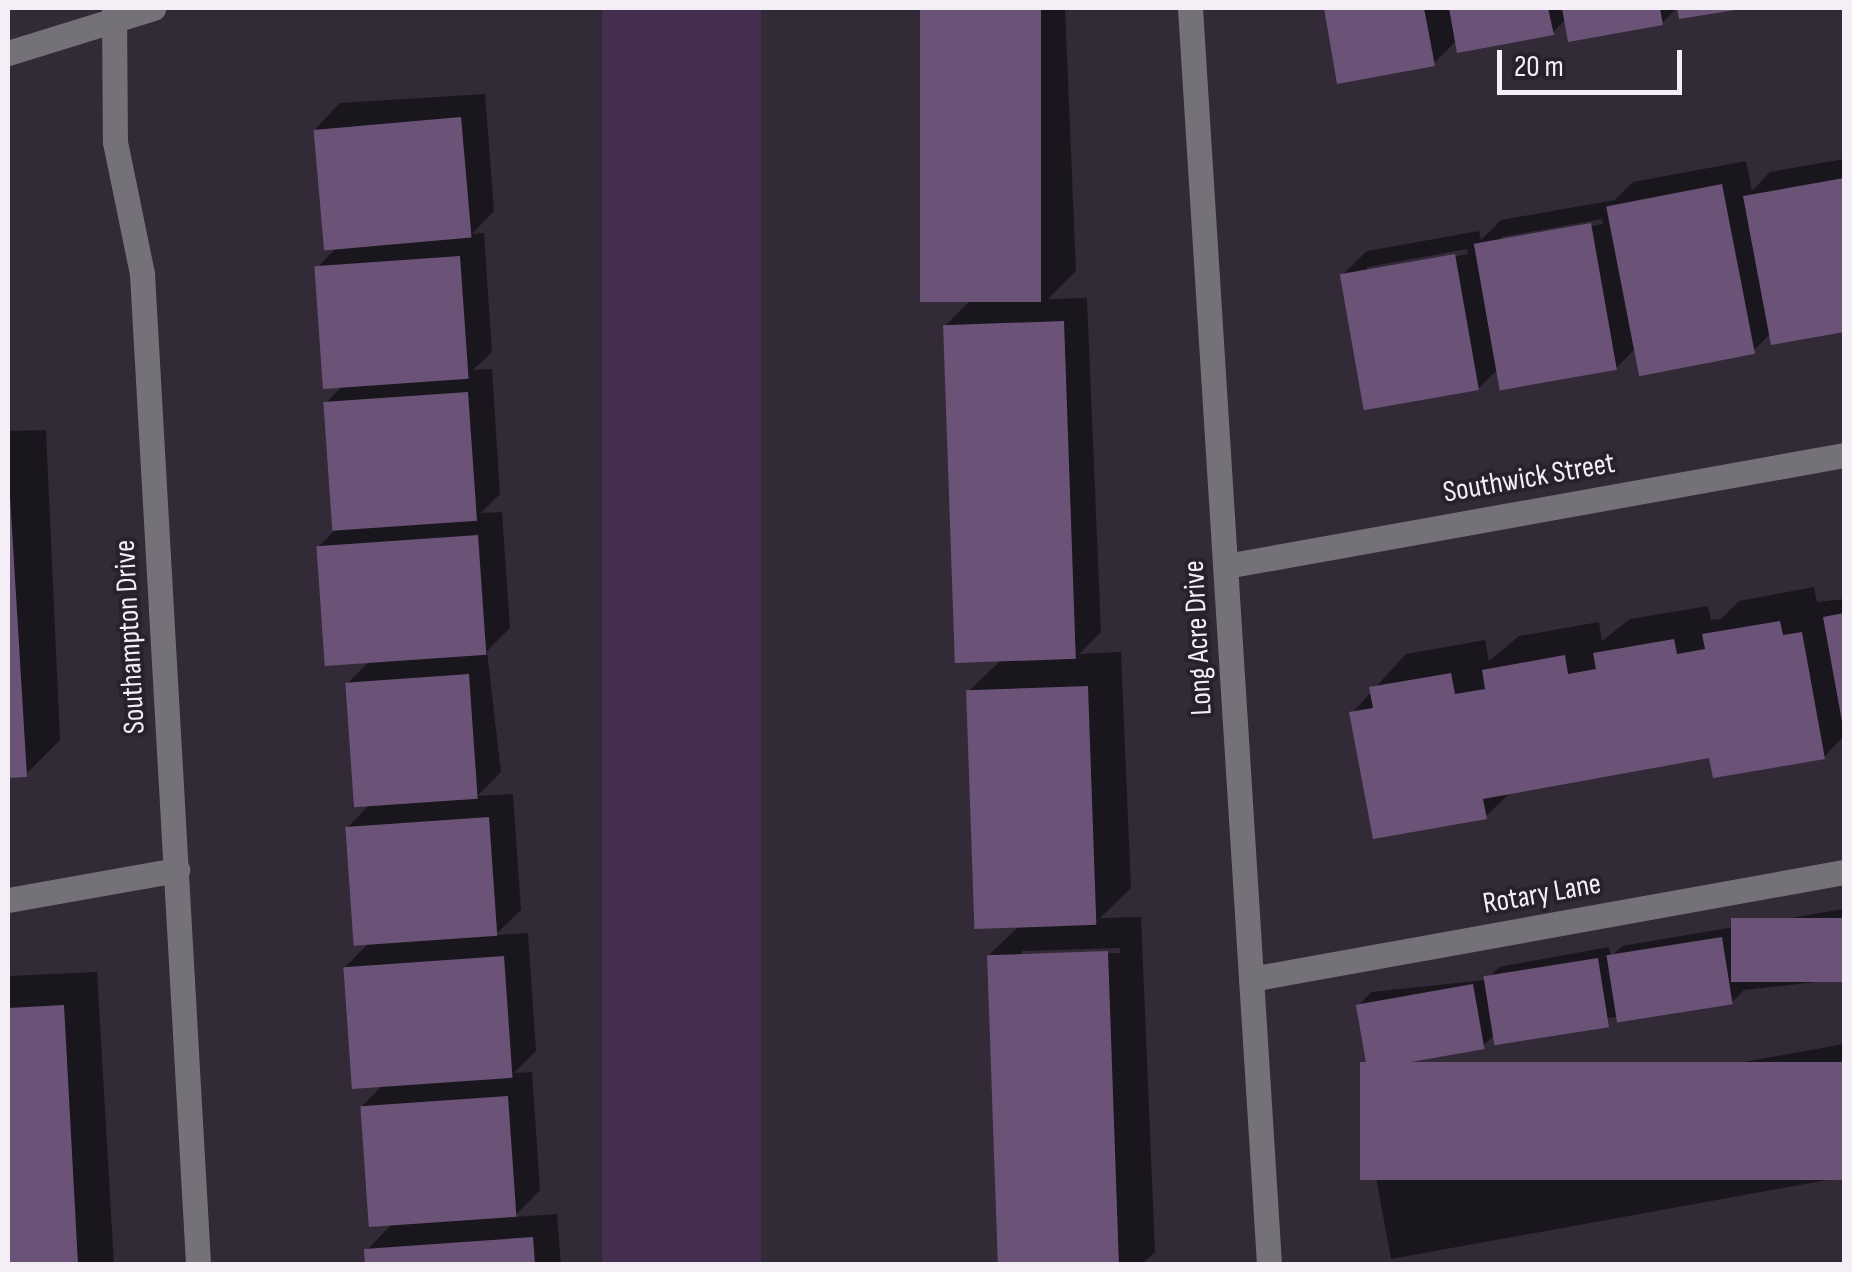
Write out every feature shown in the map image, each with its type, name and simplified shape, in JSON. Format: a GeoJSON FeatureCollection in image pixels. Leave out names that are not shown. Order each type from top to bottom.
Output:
{"type":"FeatureCollection","features":[{"type":"Feature","properties":{"kind":"street"},"geometry":{"type":"LineString","coordinates":[[8,53],[114,13],[154,8]]}},
{"type":"Feature","properties":{"kind":"street","name":"Long Acre Drive"},"geometry":{"type":"LineString","coordinates":[[1190,8],[1268,1264]]}},
{"type":"Feature","properties":{"kind":"street","name":"Southampton Drive"},"geometry":{"type":"LineString","coordinates":[[114,13],[115,142],[142,274],[198,1264]]}},
{"type":"Feature","properties":{"kind":"street","name":"Southwick Street"},"geometry":{"type":"LineString","coordinates":[[1226,566],[1844,455]]}},
{"type":"Feature","properties":{"kind":"street"},"geometry":{"type":"LineString","coordinates":[[8,900],[176,870]]}},
{"type":"Feature","properties":{"kind":"street","name":"Rotary Lane"},"geometry":{"type":"LineString","coordinates":[[1251,979],[1844,872]]}},
{"type":"Feature","properties":{"kind":"shaded area"},"geometry":{"type":"Polygon","coordinates":[[[602,8],[761,8],[761,1264],[602,1264],[602,8]]]}},
{"type":"Feature","properties":{"kind":"building"},"geometry":{"type":"Polygon","coordinates":[[[920,8],[1041,8],[1041,302],[920,302],[920,8]]]}},
{"type":"Feature","properties":{"kind":"building"},"geometry":{"type":"Polygon","coordinates":[[[1324,8],[1424,8],[1435,66],[1337,84],[1324,8]]]}},
{"type":"Feature","properties":{"kind":"building"},"geometry":{"type":"Polygon","coordinates":[[[1449,8],[1548,8],[1554,35],[1457,53],[1449,8]]]}},
{"type":"Feature","properties":{"kind":"building"},"geometry":{"type":"Polygon","coordinates":[[[1562,8],[1660,8],[1663,25],[1568,42],[1562,8]]]}},
{"type":"Feature","properties":{"kind":"building"},"geometry":{"type":"Polygon","coordinates":[[[1677,8],[1735,8],[1735,10],[1679,19],[1677,8]]]}},
{"type":"Feature","properties":{"kind":"building"},"geometry":{"type":"Polygon","coordinates":[[[461,117],[472,238],[324,250],[314,130],[461,117]]]}},
{"type":"Feature","properties":{"kind":"building"},"geometry":{"type":"Polygon","coordinates":[[[1844,178],[1844,332],[1771,345],[1743,196],[1844,178]]]}},
{"type":"Feature","properties":{"kind":"building"},"geometry":{"type":"Polygon","coordinates":[[[1722,184],[1755,354],[1639,376],[1606,207],[1722,184]]]}},
{"type":"Feature","properties":{"kind":"building"},"geometry":{"type":"Polygon","coordinates":[[[1591,223],[1617,370],[1500,390],[1474,244],[1591,223]]]}},
{"type":"Feature","properties":{"kind":"building"},"geometry":{"type":"Polygon","coordinates":[[[1455,254],[1479,390],[1364,410],[1340,274],[1455,254]]]}},
{"type":"Feature","properties":{"kind":"building"},"geometry":{"type":"Polygon","coordinates":[[[460,256],[469,379],[323,389],[314,266],[460,256]]]}},
{"type":"Feature","properties":{"kind":"building"},"geometry":{"type":"Polygon","coordinates":[[[1064,321],[1076,659],[955,663],[943,325],[1064,321]]]}},
{"type":"Feature","properties":{"kind":"building"},"geometry":{"type":"Polygon","coordinates":[[[468,392],[477,521],[332,531],[323,402],[468,392]]]}},
{"type":"Feature","properties":{"kind":"building"},"geometry":{"type":"Polygon","coordinates":[[[8,463],[27,777],[8,778],[8,463]]]}},
{"type":"Feature","properties":{"kind":"building"},"geometry":{"type":"Polygon","coordinates":[[[478,535],[486,655],[325,666],[316,546],[478,535]]]}},
{"type":"Feature","properties":{"kind":"building"},"geometry":{"type":"Polygon","coordinates":[[[1844,613],[1844,727],[1843,727],[1823,617],[1844,613]]]}},
{"type":"Feature","properties":{"kind":"building"},"geometry":{"type":"Polygon","coordinates":[[[1780,621],[1783,635],[1802,632],[1825,759],[1713,778],[1709,758],[1483,799],[1487,819],[1373,839],[1349,712],[1373,708],[1369,687],[1451,673],[1455,694],[1485,689],[1482,670],[1565,655],[1568,674],[1596,669],[1593,653],[1674,639],[1677,654],[1705,649],[1702,634],[1780,621]]]}},
{"type":"Feature","properties":{"kind":"building"},"geometry":{"type":"Polygon","coordinates":[[[469,674],[478,799],[354,807],[345,683],[469,674]]]}},
{"type":"Feature","properties":{"kind":"building"},"geometry":{"type":"Polygon","coordinates":[[[1088,686],[1096,925],[974,929],[966,690],[1088,686]]]}},
{"type":"Feature","properties":{"kind":"building"},"geometry":{"type":"Polygon","coordinates":[[[489,817],[497,936],[354,946],[345,827],[489,817]]]}},
{"type":"Feature","properties":{"kind":"building"},"geometry":{"type":"Polygon","coordinates":[[[1731,918],[1844,918],[1844,982],[1731,982],[1731,918]]]}},
{"type":"Feature","properties":{"kind":"building"},"geometry":{"type":"Polygon","coordinates":[[[1722,937],[1733,1004],[1617,1022],[1606,955],[1722,937]]]}},
{"type":"Feature","properties":{"kind":"building"},"geometry":{"type":"Polygon","coordinates":[[[1108,951],[1119,1264],[998,1264],[987,955],[1108,951]]]}},
{"type":"Feature","properties":{"kind":"building"},"geometry":{"type":"Polygon","coordinates":[[[504,956],[513,1078],[352,1089],[343,967],[504,956]]]}},
{"type":"Feature","properties":{"kind":"building"},"geometry":{"type":"Polygon","coordinates":[[[1598,958],[1609,1027],[1494,1045],[1483,976],[1598,958]]]}},
{"type":"Feature","properties":{"kind":"building"},"geometry":{"type":"Polygon","coordinates":[[[1473,984],[1484,1049],[1367,1070],[1356,1005],[1473,984]]]}},
{"type":"Feature","properties":{"kind":"building"},"geometry":{"type":"Polygon","coordinates":[[[64,1005],[78,1264],[8,1264],[8,1008],[64,1005]]]}},
{"type":"Feature","properties":{"kind":"building"},"geometry":{"type":"Polygon","coordinates":[[[1360,1062],[1844,1062],[1844,1180],[1360,1180],[1360,1062]]]}},
{"type":"Feature","properties":{"kind":"building"},"geometry":{"type":"Polygon","coordinates":[[[508,1096],[516,1217],[369,1227],[360,1106],[508,1096]]]}},
{"type":"Feature","properties":{"kind":"building"},"geometry":{"type":"Polygon","coordinates":[[[533,1237],[535,1264],[365,1264],[364,1249],[533,1237]]]}}]}
